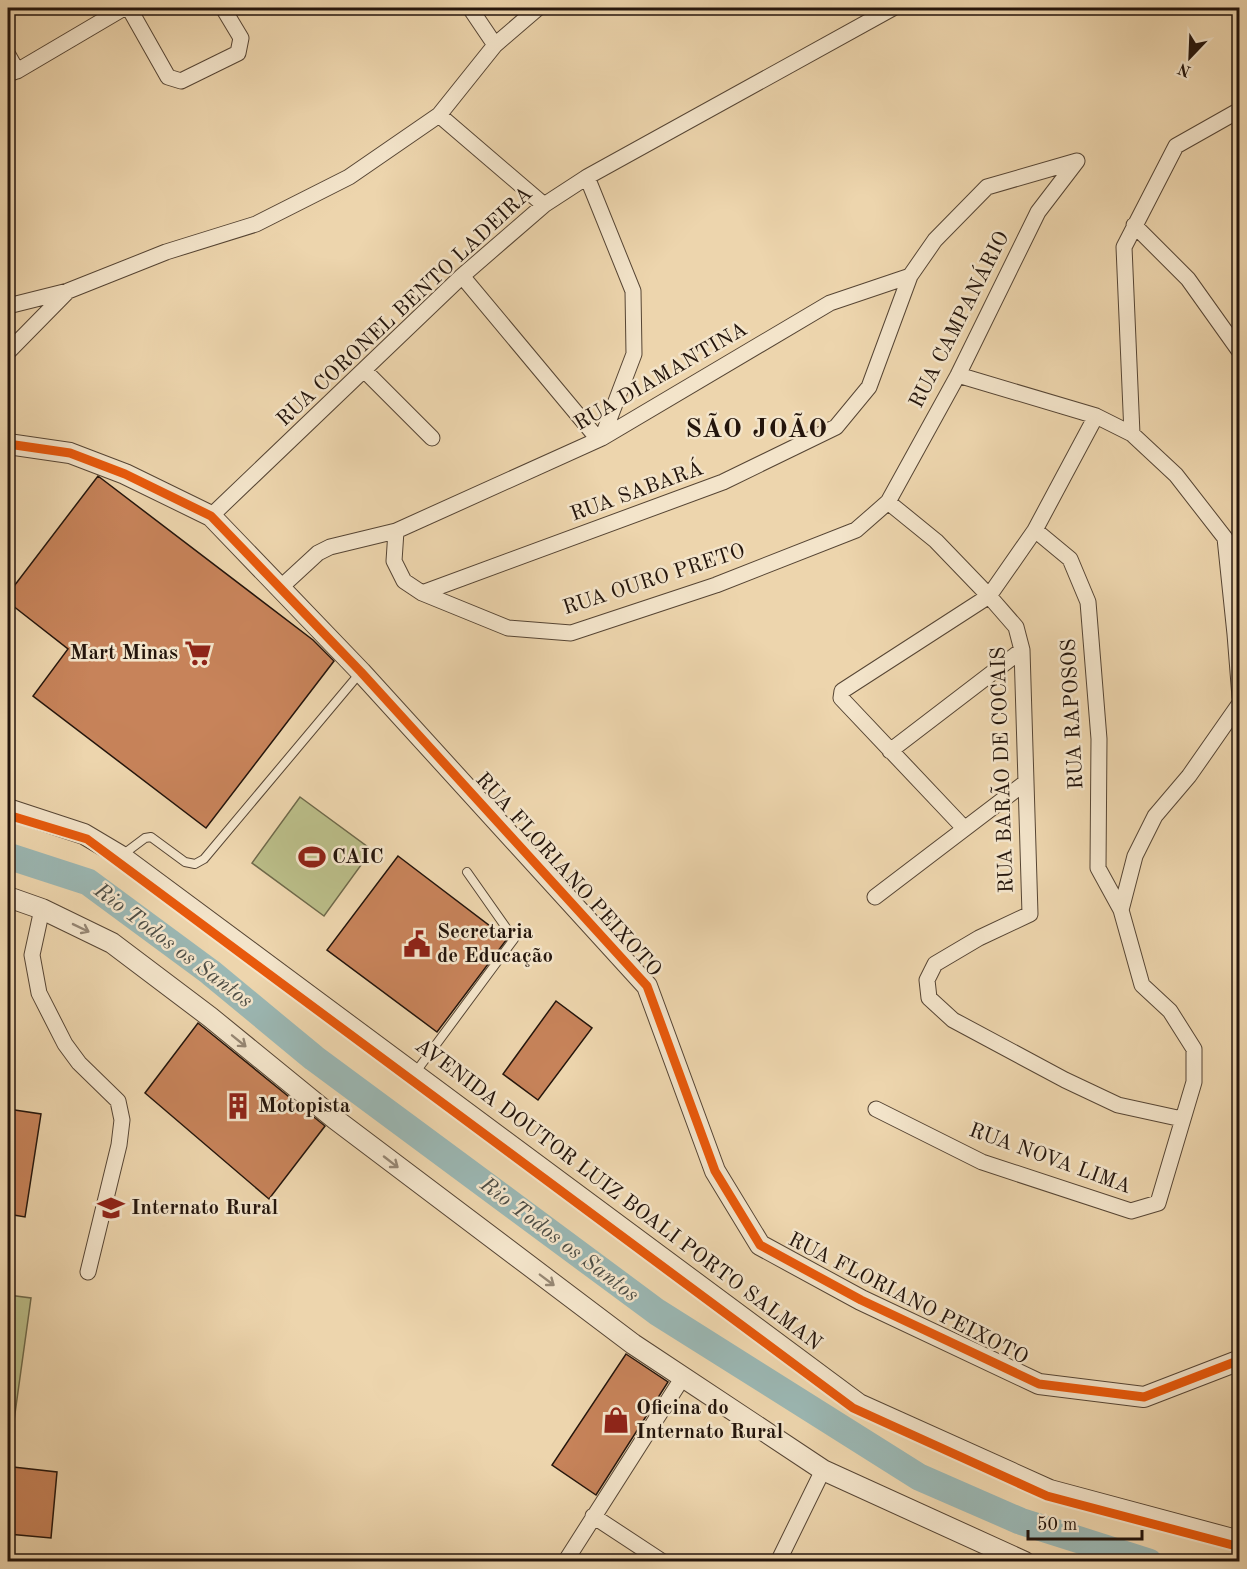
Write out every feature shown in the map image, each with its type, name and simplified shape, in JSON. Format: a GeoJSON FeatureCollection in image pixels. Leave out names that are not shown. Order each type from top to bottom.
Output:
{"type":"FeatureCollection","features":[{"type":"Feature","properties":{"kind":"street"},"geometry":{"type":"LineString","coordinates":[[8,55],[12,73],[124,8]]}},
{"type":"Feature","properties":{"kind":"street"},"geometry":{"type":"LineString","coordinates":[[129,8],[168,77],[180,81],[238,53],[241,38],[223,8]]}},
{"type":"Feature","properties":{"kind":"street"},"geometry":{"type":"LineString","coordinates":[[470,8],[495,45]]}},
{"type":"Feature","properties":{"kind":"street"},"geometry":{"type":"LineString","coordinates":[[8,306],[68,291],[166,252],[256,224],[349,177],[439,115],[495,45],[538,8]]}},
{"type":"Feature","properties":{"kind":"street","name":"RUA CORONEL BENTO LADEIRA"},"geometry":{"type":"LineString","coordinates":[[211,516],[462,276],[544,205],[586,177],[893,8]]}},
{"type":"Feature","properties":{"kind":"street"},"geometry":{"type":"LineString","coordinates":[[1132,434],[1124,247],[1176,146],[1238,111]]}},
{"type":"Feature","properties":{"kind":"street"},"geometry":{"type":"LineString","coordinates":[[439,115],[544,205]]}},
{"type":"Feature","properties":{"kind":"street","name":"RUA SABARÁ"},"geometry":{"type":"LineString","coordinates":[[422,594],[723,482],[836,427],[869,387],[910,276],[935,240],[987,187],[1077,161]]}},
{"type":"Feature","properties":{"kind":"street","name":"RUA CAMPANÁRIO"},"geometry":{"type":"LineString","coordinates":[[888,502],[958,375],[1038,212],[1077,161]]}},
{"type":"Feature","properties":{"kind":"street"},"geometry":{"type":"LineString","coordinates":[[462,276],[600,439],[634,354],[633,291],[586,177]]}},
{"type":"Feature","properties":{"kind":"street"},"geometry":{"type":"LineString","coordinates":[[1134,225],[1188,279],[1239,352]]}},
{"type":"Feature","properties":{"kind":"street","name":"RUA DIAMANTINA"},"geometry":{"type":"LineString","coordinates":[[280,588],[318,553],[330,547],[396,531],[600,439],[830,303],[910,276]]}},
{"type":"Feature","properties":{"kind":"street"},"geometry":{"type":"LineString","coordinates":[[8,352],[68,291]]}},
{"type":"Feature","properties":{"kind":"street"},"geometry":{"type":"LineString","coordinates":[[364,371],[432,438]]}},
{"type":"Feature","properties":{"kind":"street"},"geometry":{"type":"LineString","coordinates":[[958,375],[1096,416],[1132,434],[1176,475],[1225,538],[1239,697]]}},
{"type":"Feature","properties":{"kind":"street"},"geometry":{"type":"LineString","coordinates":[[964,828],[841,698],[842,691],[989,596],[1035,530],[1096,416]]}},
{"type":"Feature","properties":{"kind":"street","name":"RUA FLORIANO PEIXOTO"},"geometry":{"type":"LineString","coordinates":[[8,444],[70,453],[125,474],[211,516],[361,672],[647,986],[715,1170],[760,1245],[861,1300],[1039,1384],[1144,1397],[1239,1360]]}},
{"type":"Feature","properties":{"kind":"street","name":"RUA OURO PRETO"},"geometry":{"type":"LineString","coordinates":[[422,594],[508,628],[571,633],[716,585],[856,530],[888,502]]}},
{"type":"Feature","properties":{"kind":"street","name":"RUA BARÃO DE COCAIS"},"geometry":{"type":"LineString","coordinates":[[888,502],[936,541],[989,596],[1016,627],[1022,650],[1029,914],[979,938],[935,964],[927,980],[928,998],[953,1020],[1065,1080],[1118,1105],[1182,1119]]}},
{"type":"Feature","properties":{"kind":"street","name":"RUA RAPOSOS"},"geometry":{"type":"LineString","coordinates":[[1035,530],[1070,559],[1088,602],[1099,739],[1098,868],[1121,910]]}},
{"type":"Feature","properties":{"kind":"street"},"geometry":{"type":"LineString","coordinates":[[396,531],[394,561],[404,581],[422,594]]}},
{"type":"Feature","properties":{"kind":"street"},"geometry":{"type":"LineString","coordinates":[[891,751],[1022,650]]}},
{"type":"Feature","properties":{"kind":"street"},"geometry":{"type":"LineString","coordinates":[[1121,910],[1135,856],[1155,816],[1189,776],[1239,703]]}},
{"type":"Feature","properties":{"kind":"street"},"geometry":{"type":"LineString","coordinates":[[875,897],[1026,782]]}},
{"type":"Feature","properties":{"kind":"street","name":"AVENIDA DOUTOR LUIZ BOALI PORTO SALMAN"},"geometry":{"type":"LineString","coordinates":[[8,809],[84,834],[121,856],[859,1404],[1050,1490],[1239,1541]]}},
{"type":"Feature","properties":{"kind":"street"},"geometry":{"type":"LineString","coordinates":[[8,897],[42,909],[112,943],[210,1017],[335,1119],[633,1344],[824,1470],[1025,1562]]}},
{"type":"Feature","properties":{"kind":"street"},"geometry":{"type":"LineString","coordinates":[[42,909],[32,955],[39,993],[65,1044],[79,1063],[118,1101],[122,1120],[119,1145],[88,1272]]}},
{"type":"Feature","properties":{"kind":"street","name":"RUA NOVA LIMA"},"geometry":{"type":"LineString","coordinates":[[876,1109],[982,1162],[1131,1211],[1158,1203],[1194,1082],[1194,1049],[1170,1011],[1142,985],[1121,910]]}},
{"type":"Feature","properties":{"kind":"street"},"geometry":{"type":"LineString","coordinates":[[565,1562],[683,1377]]}},
{"type":"Feature","properties":{"kind":"street"},"geometry":{"type":"LineString","coordinates":[[778,1562],[824,1470]]}},
{"type":"Feature","properties":{"kind":"street"},"geometry":{"type":"LineString","coordinates":[[593,1516],[663,1562]]}},
{"type":"Feature","properties":{"kind":"lane"},"geometry":{"type":"LineString","coordinates":[[121,856],[145,838],[151,837],[185,862],[195,864],[204,859],[361,672]]}},
{"type":"Feature","properties":{"kind":"lane"},"geometry":{"type":"LineString","coordinates":[[414,1074],[514,939],[467,872]]}},
{"type":"Feature","properties":{"kind":"green space","name":"CAIC"},"geometry":{"type":"Polygon","coordinates":[[[300,797],[372,850],[324,916],[252,863],[300,797]]]}},
{"type":"Feature","properties":{"kind":"green space"},"geometry":{"type":"Polygon","coordinates":[[[8,1295],[31,1298],[8,1464],[8,1295]]]}},
{"type":"Feature","properties":{"kind":"building","name":"Mart Minas"},"geometry":{"type":"Polygon","coordinates":[[[98,476],[313,640],[334,661],[206,828],[33,696],[68,649],[8,602],[8,594],[98,476]]]}},
{"type":"Feature","properties":{"kind":"building","name":"Secretaria de Educação"},"geometry":{"type":"Polygon","coordinates":[[[398,856],[507,939],[437,1032],[327,950],[398,856]]]}},
{"type":"Feature","properties":{"kind":"building"},"geometry":{"type":"Polygon","coordinates":[[[556,1001],[592,1028],[538,1100],[503,1074],[556,1001]]]}},
{"type":"Feature","properties":{"kind":"building","name":"Motopista"},"geometry":{"type":"Polygon","coordinates":[[[198,1023],[325,1126],[269,1199],[145,1093],[198,1023]]]}},
{"type":"Feature","properties":{"kind":"building"},"geometry":{"type":"Polygon","coordinates":[[[8,1109],[41,1114],[25,1217],[8,1214],[8,1109]]]}},
{"type":"Feature","properties":{"kind":"building","name":"Oficina do Internato Rural"},"geometry":{"type":"Polygon","coordinates":[[[626,1354],[668,1382],[596,1495],[552,1465],[626,1354]]]}},
{"type":"Feature","properties":{"kind":"building"},"geometry":{"type":"Polygon","coordinates":[[[13,1467],[57,1472],[51,1538],[8,1534],[13,1467]]]}},
{"type":"Feature","properties":{"kind":"waterway","name":"Rio Todos os Santos"},"geometry":{"type":"LineString","coordinates":[[8,856],[88,882],[210,972],[314,1058],[657,1312],[919,1477],[1020,1521],[1149,1562]]}},
{"type":"Feature","properties":{"kind":"cycle path"},"geometry":{"type":"LineString","coordinates":[[8,444],[70,453],[125,474],[211,516],[361,672],[647,986],[715,1171],[760,1245],[861,1300],[1039,1384],[1144,1397],[1240,1360]]}},
{"type":"Feature","properties":{"kind":"cycle path"},"geometry":{"type":"LineString","coordinates":[[8,815],[87,839],[853,1408],[1047,1496],[1240,1547]]}},
{"type":"Feature","properties":{"kind":"place","name":"Mart Minas"},"geometry":{"type":"Point","coordinates":[198,653]}},
{"type":"Feature","properties":{"kind":"place","name":"CAIC"},"geometry":{"type":"Point","coordinates":[312,857]}},
{"type":"Feature","properties":{"kind":"place","name":"Secretaria de Educação"},"geometry":{"type":"Point","coordinates":[417,944]}},
{"type":"Feature","properties":{"kind":"place","name":"Motopista"},"geometry":{"type":"Point","coordinates":[238,1106]}},
{"type":"Feature","properties":{"kind":"place","name":"Internato Rural"},"geometry":{"type":"Point","coordinates":[111,1208]}},
{"type":"Feature","properties":{"kind":"place","name":"Oficina do Internato Rural"},"geometry":{"type":"Point","coordinates":[616,1420]}},
{"type":"Feature","properties":{"kind":"district","name":"SÃO JOÃO"},"geometry":{"type":"Point","coordinates":[757,429]}}]}
